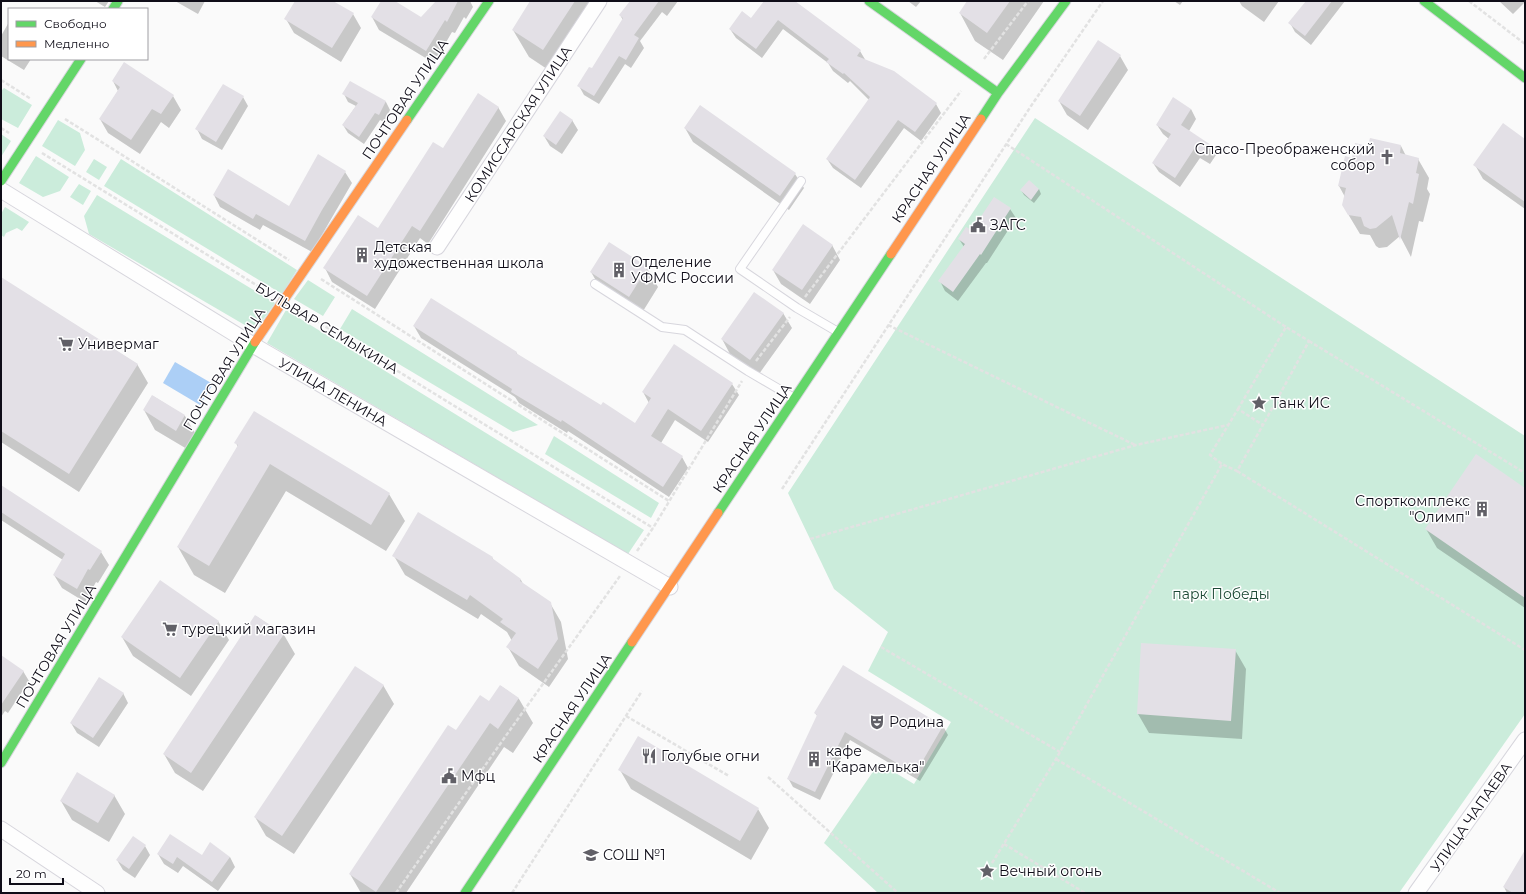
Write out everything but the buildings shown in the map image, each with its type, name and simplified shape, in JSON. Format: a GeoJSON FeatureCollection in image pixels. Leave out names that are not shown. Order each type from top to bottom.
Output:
{"type":"FeatureCollection","features":[{"type":"Feature","properties":{"kind":"street","name":"ПОЧТОВАЯ УЛИЦА"},"geometry":{"type":"LineString","coordinates":[[1,763],[253,345],[489,1]]}},
{"type":"Feature","properties":{"kind":"street","name":"КОМИССАРСКАЯ УЛИЦА"},"geometry":{"type":"LineString","coordinates":[[437,247],[599,1]]}},
{"type":"Feature","properties":{"kind":"street"},"geometry":{"type":"LineString","coordinates":[[869,1],[998,93]]}},
{"type":"Feature","properties":{"kind":"street","name":"КРАСНАЯ УЛИЦА"},"geometry":{"type":"LineString","coordinates":[[465,893],[998,93],[1066,1]]}},
{"type":"Feature","properties":{"kind":"street"},"geometry":{"type":"LineString","coordinates":[[1424,1],[1525,78]]}},
{"type":"Feature","properties":{"kind":"street"},"geometry":{"type":"LineString","coordinates":[[1,182],[80,60]]}},
{"type":"Feature","properties":{"kind":"street","name":"УЛИЦА ЛЕНИНА"},"geometry":{"type":"LineString","coordinates":[[1,190],[253,345],[670,587]]}},
{"type":"Feature","properties":{"kind":"street","name":"УЛИЦА ЧАПАЕВА"},"geometry":{"type":"LineString","coordinates":[[1416,893],[1525,740]]}},
{"type":"Feature","properties":{"kind":"street"},"geometry":{"type":"LineString","coordinates":[[1,830],[97,893]]}},
{"type":"Feature","properties":{"kind":"lane"},"geometry":{"type":"LineString","coordinates":[[801,181],[740,269],[797,308],[839,332]]}},
{"type":"Feature","properties":{"kind":"lane"},"geometry":{"type":"LineString","coordinates":[[595,284],[662,327],[685,330],[748,371],[795,398]]}},
{"type":"Feature","properties":{"kind":"path"},"geometry":{"type":"LineString","coordinates":[[396,893],[653,528],[748,371],[1028,1]]}},
{"type":"Feature","properties":{"kind":"path"},"geometry":{"type":"LineString","coordinates":[[782,489],[1006,144],[1103,1]]}},
{"type":"Feature","properties":{"kind":"path"},"geometry":{"type":"LineString","coordinates":[[1469,1],[1525,44]]}},
{"type":"Feature","properties":{"kind":"path"},"geometry":{"type":"LineString","coordinates":[[1,80],[305,270],[669,501]]}},
{"type":"Feature","properties":{"kind":"path","name":"БУЛЬВАР СЕМЫКИНА"},"geometry":{"type":"LineString","coordinates":[[1,128],[653,528]]}},
{"type":"Feature","properties":{"kind":"path"},"geometry":{"type":"LineString","coordinates":[[1006,144],[1286,327],[1525,473]]}},
{"type":"Feature","properties":{"kind":"path"},"geometry":{"type":"LineString","coordinates":[[888,325],[1136,445]]}},
{"type":"Feature","properties":{"kind":"path"},"geometry":{"type":"LineString","coordinates":[[1286,327],[1210,455],[1222,464],[1237,471],[1525,650]]}},
{"type":"Feature","properties":{"kind":"path"},"geometry":{"type":"LineString","coordinates":[[1237,471],[1309,341]]}},
{"type":"Feature","properties":{"kind":"path"},"geometry":{"type":"LineString","coordinates":[[1238,409],[1263,425]]}},
{"type":"Feature","properties":{"kind":"path"},"geometry":{"type":"LineString","coordinates":[[810,539],[1136,445],[1228,425]]}},
{"type":"Feature","properties":{"kind":"path"},"geometry":{"type":"LineString","coordinates":[[992,863],[1056,759],[1222,464]]}},
{"type":"Feature","properties":{"kind":"path"},"geometry":{"type":"LineString","coordinates":[[881,647],[1060,752]]}},
{"type":"Feature","properties":{"kind":"path"},"geometry":{"type":"LineString","coordinates":[[512,893],[642,691]]}},
{"type":"Feature","properties":{"kind":"path"},"geometry":{"type":"LineString","coordinates":[[626,716],[729,776]]}},
{"type":"Feature","properties":{"kind":"path"},"geometry":{"type":"LineString","coordinates":[[1056,759],[1280,893]]}},
{"type":"Feature","properties":{"kind":"path"},"geometry":{"type":"LineString","coordinates":[[768,777],[898,893]]}},
{"type":"Feature","properties":{"kind":"path"},"geometry":{"type":"LineString","coordinates":[[1004,844],[1085,893]]}},
{"type":"Feature","properties":{"kind":"green space"},"geometry":{"type":"Polygon","coordinates":[[[4,88],[32,105],[18,128],[1,119],[1,91],[4,88]]]}},
{"type":"Feature","properties":{"kind":"green space","name":"парк Победы"},"geometry":{"type":"Polygon","coordinates":[[[1035,118],[1525,436],[1525,714],[1399,893],[878,893],[824,843],[879,763],[914,784],[951,722],[868,671],[888,632],[834,589],[788,493],[1035,118]]]}},
{"type":"Feature","properties":{"kind":"green space"},"geometry":{"type":"Polygon","coordinates":[[[58,120],[80,133],[85,150],[75,166],[42,146],[58,120]]]}},
{"type":"Feature","properties":{"kind":"green space"},"geometry":{"type":"Polygon","coordinates":[[[1,134],[11,141],[1,157],[1,134]]]}},
{"type":"Feature","properties":{"kind":"green space"},"geometry":{"type":"Polygon","coordinates":[[[36,156],[69,177],[60,191],[43,197],[19,183],[36,156]]]}},
{"type":"Feature","properties":{"kind":"green space"},"geometry":{"type":"Polygon","coordinates":[[[94,159],[107,167],[99,180],[86,172],[94,159]]]}},
{"type":"Feature","properties":{"kind":"green space"},"geometry":{"type":"Polygon","coordinates":[[[121,159],[297,270],[282,294],[104,186],[121,159]]]}},
{"type":"Feature","properties":{"kind":"green space"},"geometry":{"type":"Polygon","coordinates":[[[79,184],[91,191],[83,205],[70,197],[79,184]]]}},
{"type":"Feature","properties":{"kind":"green space"},"geometry":{"type":"Polygon","coordinates":[[[97,195],[275,303],[255,331],[89,234],[84,216],[97,195]]]}},
{"type":"Feature","properties":{"kind":"green space"},"geometry":{"type":"Polygon","coordinates":[[[5,207],[29,222],[22,231],[17,228],[6,233],[4,237],[1,235],[1,214],[5,207]]]}},
{"type":"Feature","properties":{"kind":"green space"},"geometry":{"type":"Polygon","coordinates":[[[308,280],[335,297],[323,316],[294,299],[308,280]]]}},
{"type":"Feature","properties":{"kind":"green space"},"geometry":{"type":"Polygon","coordinates":[[[352,309],[538,425],[513,432],[340,329],[352,309]]]}},
{"type":"Feature","properties":{"kind":"green space"},"geometry":{"type":"Polygon","coordinates":[[[286,310],[644,530],[628,554],[267,343],[286,310]]]}},
{"type":"Feature","properties":{"kind":"green space"},"geometry":{"type":"Polygon","coordinates":[[[554,436],[659,503],[651,518],[545,454],[554,436]]]}},
{"type":"Feature","properties":{"kind":"water"},"geometry":{"type":"Polygon","coordinates":[[[175,362],[213,384],[200,405],[163,383],[175,362]]]}},
{"type":"Feature","properties":{"kind":"traffic: fast"},"geometry":{"type":"LineString","coordinates":[[114,8],[118,1]]}},
{"type":"Feature","properties":{"kind":"traffic: fast"},"geometry":{"type":"LineString","coordinates":[[407,120],[489,1]]}},
{"type":"Feature","properties":{"kind":"traffic: fast"},"geometry":{"type":"LineString","coordinates":[[869,1],[998,93]]}},
{"type":"Feature","properties":{"kind":"traffic: fast"},"geometry":{"type":"LineString","coordinates":[[981,119],[998,93],[1066,1]]}},
{"type":"Feature","properties":{"kind":"traffic: fast"},"geometry":{"type":"LineString","coordinates":[[1424,1],[1525,78]]}},
{"type":"Feature","properties":{"kind":"traffic: fast"},"geometry":{"type":"LineString","coordinates":[[1,181],[80,60]]}},
{"type":"Feature","properties":{"kind":"traffic: fast"},"geometry":{"type":"LineString","coordinates":[[718,513],[891,254]]}},
{"type":"Feature","properties":{"kind":"traffic: fast"},"geometry":{"type":"LineString","coordinates":[[1,763],[255,342]]}},
{"type":"Feature","properties":{"kind":"traffic: fast"},"geometry":{"type":"LineString","coordinates":[[465,893],[632,642]]}},
{"type":"Feature","properties":{"kind":"traffic: slow"},"geometry":{"type":"LineString","coordinates":[[891,254],[981,119]]}},
{"type":"Feature","properties":{"kind":"traffic: slow"},"geometry":{"type":"LineString","coordinates":[[255,342],[407,120]]}},
{"type":"Feature","properties":{"kind":"traffic: slow"},"geometry":{"type":"LineString","coordinates":[[632,642],[718,513]]}},
{"type":"Feature","properties":{"kind":"place","name":"Спасо-Преображенский собор"},"geometry":{"type":"Point","coordinates":[1387,157]}},
{"type":"Feature","properties":{"kind":"place","name":"ЗАГС"},"geometry":{"type":"Point","coordinates":[978,225]}},
{"type":"Feature","properties":{"kind":"place","name":"Детская художественная школа"},"geometry":{"type":"Point","coordinates":[362,255]}},
{"type":"Feature","properties":{"kind":"place","name":"Отделение УФМС России"},"geometry":{"type":"Point","coordinates":[619,270]}},
{"type":"Feature","properties":{"kind":"place","name":"Универмаг"},"geometry":{"type":"Point","coordinates":[66,344]}},
{"type":"Feature","properties":{"kind":"place","name":"Танк ИС"},"geometry":{"type":"Point","coordinates":[1259,403]}},
{"type":"Feature","properties":{"kind":"place","name":"Спорткомплекс \"Олимп\""},"geometry":{"type":"Point","coordinates":[1482,509]}},
{"type":"Feature","properties":{"kind":"place","name":"турецкий магазин"},"geometry":{"type":"Point","coordinates":[170,629]}},
{"type":"Feature","properties":{"kind":"place","name":"Родина"},"geometry":{"type":"Point","coordinates":[877,722]}},
{"type":"Feature","properties":{"kind":"place","name":"Голубые огни"},"geometry":{"type":"Point","coordinates":[649,756]}},
{"type":"Feature","properties":{"kind":"place","name":"кафе \"Карамелька\""},"geometry":{"type":"Point","coordinates":[814,759]}},
{"type":"Feature","properties":{"kind":"place","name":"Мфц"},"geometry":{"type":"Point","coordinates":[449,776]}},
{"type":"Feature","properties":{"kind":"place","name":"СОШ №1"},"geometry":{"type":"Point","coordinates":[591,855]}},
{"type":"Feature","properties":{"kind":"place","name":"Вечный огонь"},"geometry":{"type":"Point","coordinates":[987,871]}}]}
